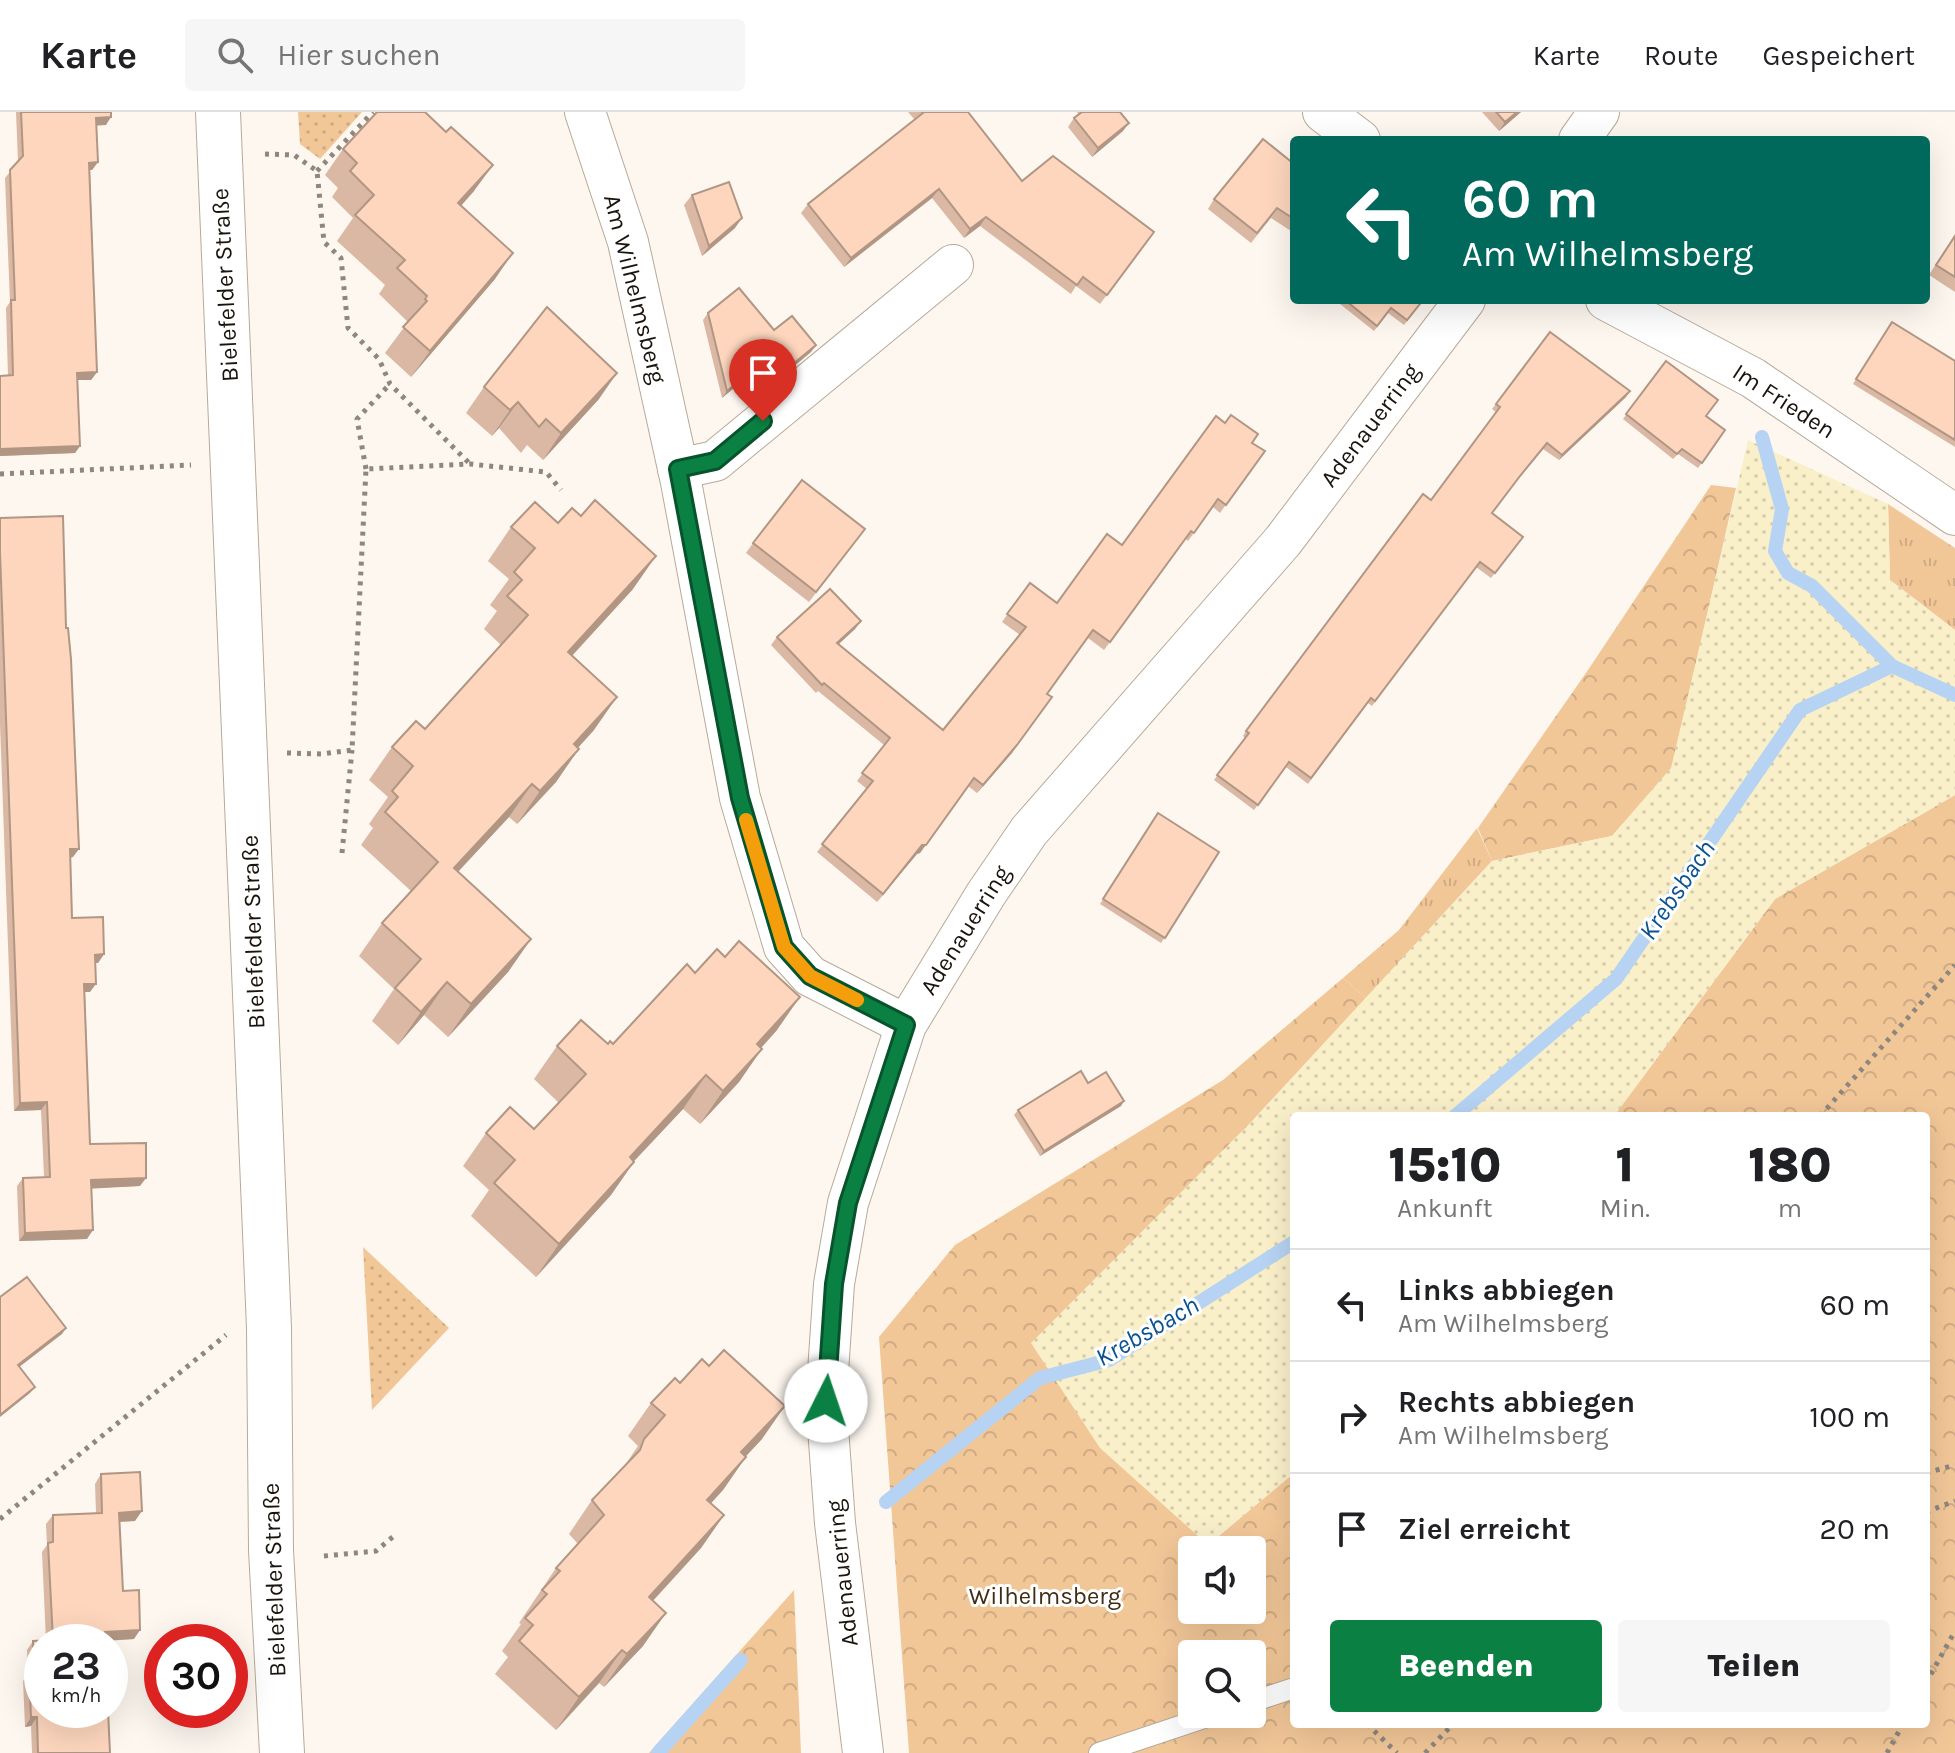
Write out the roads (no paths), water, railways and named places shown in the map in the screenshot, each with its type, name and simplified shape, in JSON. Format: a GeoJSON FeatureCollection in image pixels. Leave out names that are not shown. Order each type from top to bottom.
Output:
{"type":"FeatureCollection","features":[{"type":"Feature","properties":{"kind":"main road","name":"Bielefelder Straße"},"geometry":{"type":"LineString","coordinates":[[218,112],[269,1328],[271,1550],[282,1753]]}},
{"type":"Feature","properties":{"kind":"street","name":"Am Wilhelmsberg"},"geometry":{"type":"LineString","coordinates":[[585,112],[628,242],[678,469],[740,798],[784,947],[810,976],[906,1025]]}},
{"type":"Feature","properties":{"kind":"street"},"geometry":{"type":"LineString","coordinates":[[1323,112],[1355,136]]}},
{"type":"Feature","properties":{"kind":"street"},"geometry":{"type":"LineString","coordinates":[[1582,136],[1599,112]]}},
{"type":"Feature","properties":{"kind":"street"},"geometry":{"type":"LineString","coordinates":[[678,469],[715,461],[953,265]]}},
{"type":"Feature","properties":{"kind":"street","name":"Adenauerring"},"geometry":{"type":"LineString","coordinates":[[863,1753],[835,1523],[826,1401],[834,1284],[848,1203],[906,1025],[986,894],[1029,831],[1283,541],[1462,304]]}},
{"type":"Feature","properties":{"kind":"street","name":"Im Frieden"},"geometry":{"type":"LineString","coordinates":[[1614,304],[1753,378],[1954,511]]}},
{"type":"Feature","properties":{"kind":"lane"},"geometry":{"type":"LineString","coordinates":[[1266,1697],[1290,1689]]}},
{"type":"Feature","properties":{"kind":"lane"},"geometry":{"type":"LineString","coordinates":[[1099,1753],[1178,1727]]}},
{"type":"Feature","properties":{"kind":"waterway","name":"Krebsbach"},"geometry":{"type":"LineString","coordinates":[[1762,437],[1782,509],[1775,551],[1788,573],[1812,586],[1892,666],[1955,695]]}},
{"type":"Feature","properties":{"kind":"waterway","name":"Krebsbach"},"geometry":{"type":"LineString","coordinates":[[1460,1112],[1616,979],[1800,710],[1892,666]]}},
{"type":"Feature","properties":{"kind":"waterway","name":"Krebsbach"},"geometry":{"type":"LineString","coordinates":[[886,1502],[1040,1378],[1109,1360],[1290,1245]]}},
{"type":"Feature","properties":{"kind":"waterway"},"geometry":{"type":"LineString","coordinates":[[658,1753],[741,1660]]}},
{"type":"Feature","properties":{"kind":"park label","name":"Wilhelmsberg"},"geometry":{"type":"Point","coordinates":[1045,1596]}}]}
